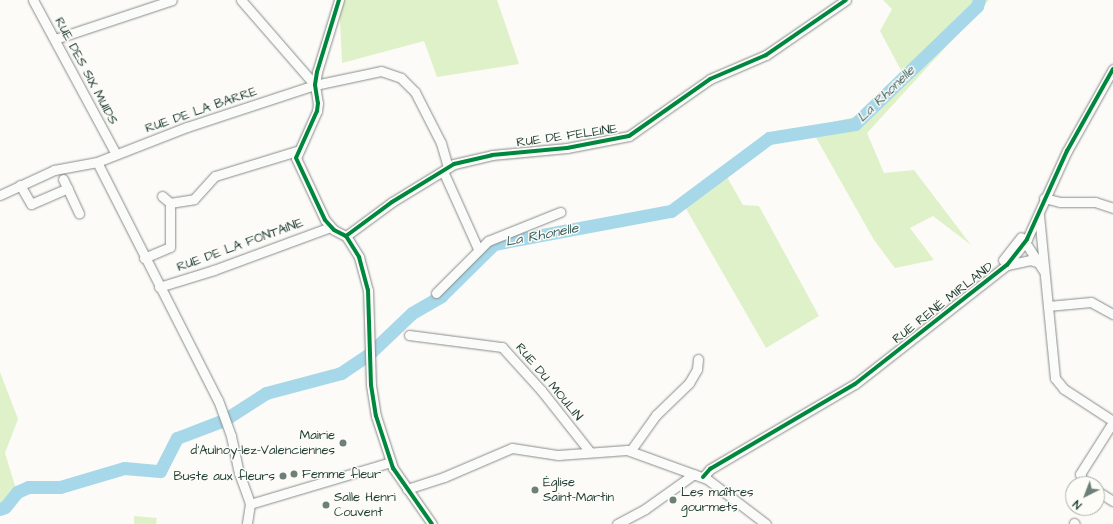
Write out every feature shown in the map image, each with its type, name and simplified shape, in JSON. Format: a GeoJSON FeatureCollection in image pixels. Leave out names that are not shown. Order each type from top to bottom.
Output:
{"type":"FeatureCollection","features":[{"type":"Feature","properties":{"kind":"street","name":"RUE DES SIX MUIDS"},"geometry":{"type":"LineString","coordinates":[[33,0],[55,38],[116,154]]}},
{"type":"Feature","properties":{"kind":"street"},"geometry":{"type":"LineString","coordinates":[[55,38],[172,0]]}},
{"type":"Feature","properties":{"kind":"street"},"geometry":{"type":"LineString","coordinates":[[241,0],[315,85]]}},
{"type":"Feature","properties":{"kind":"street"},"geometry":{"type":"LineString","coordinates":[[339,0],[315,85],[318,103],[317,112],[297,151],[297,160],[330,227],[346,236],[357,252],[367,284],[370,362],[375,410],[391,462],[407,489],[432,524]]}},
{"type":"Feature","properties":{"kind":"street","name":"RUE DE FELEINE"},"geometry":{"type":"LineString","coordinates":[[346,236],[392,202],[446,169],[492,155],[562,149],[626,137],[710,79],[770,52],[846,0]]}},
{"type":"Feature","properties":{"kind":"street","name":"RUE RENÉ MIRLAND"},"geometry":{"type":"LineString","coordinates":[[981,285],[1025,240],[1044,198],[1113,69]]}},
{"type":"Feature","properties":{"kind":"street","name":"RUE DE LA BARRE"},"geometry":{"type":"LineString","coordinates":[[0,195],[59,169],[97,162],[116,154],[315,85],[381,70],[401,78],[418,97],[441,143],[446,169],[478,249]]}},
{"type":"Feature","properties":{"kind":"street"},"geometry":{"type":"LineString","coordinates":[[162,196],[170,203],[188,201],[196,197],[214,176],[297,151]]}},
{"type":"Feature","properties":{"kind":"street"},"geometry":{"type":"LineString","coordinates":[[97,162],[221,410],[228,427],[250,504],[247,524]]}},
{"type":"Feature","properties":{"kind":"street"},"geometry":{"type":"LineString","coordinates":[[63,179],[80,213]]}},
{"type":"Feature","properties":{"kind":"street"},"geometry":{"type":"LineString","coordinates":[[20,185],[32,204],[68,188]]}},
{"type":"Feature","properties":{"kind":"street"},"geometry":{"type":"LineString","coordinates":[[1044,198],[1060,202],[1095,202],[1113,208]]}},
{"type":"Feature","properties":{"kind":"street","name":"RUE RENÉ MIRLAND"},"geometry":{"type":"LineString","coordinates":[[617,524],[645,510],[698,476],[855,384],[1007,265],[1025,240],[1039,213],[1044,198]]}},
{"type":"Feature","properties":{"kind":"street"},"geometry":{"type":"LineString","coordinates":[[144,258],[170,247],[170,203]]}},
{"type":"Feature","properties":{"kind":"street"},"geometry":{"type":"LineString","coordinates":[[436,293],[478,249],[510,231],[560,212]]}},
{"type":"Feature","properties":{"kind":"street"},"geometry":{"type":"LineString","coordinates":[[1039,213],[1044,271],[1058,382],[1113,422],[1080,474],[1081,476]]}},
{"type":"Feature","properties":{"kind":"street","name":"RUE DE LA FONTAINE"},"geometry":{"type":"LineString","coordinates":[[159,288],[214,270],[330,227]]}},
{"type":"Feature","properties":{"kind":"street"},"geometry":{"type":"LineString","coordinates":[[1025,240],[1043,248]]}},
{"type":"Feature","properties":{"kind":"street"},"geometry":{"type":"LineString","coordinates":[[1025,240],[1044,271]]}},
{"type":"Feature","properties":{"kind":"street","name":"RUE RENÉ MIRLAND"},"geometry":{"type":"LineString","coordinates":[[1007,265],[1030,260],[1040,263]]}},
{"type":"Feature","properties":{"kind":"street"},"geometry":{"type":"LineString","coordinates":[[1048,306],[1093,302],[1113,314]]}},
{"type":"Feature","properties":{"kind":"street","name":"RUE DU MOULIN"},"geometry":{"type":"LineString","coordinates":[[409,336],[500,346],[552,404],[590,452]]}},
{"type":"Feature","properties":{"kind":"street"},"geometry":{"type":"LineString","coordinates":[[631,450],[656,415],[689,383],[697,369],[698,359]]}},
{"type":"Feature","properties":{"kind":"street"},"geometry":{"type":"LineString","coordinates":[[407,489],[444,477],[512,448],[553,455],[631,450],[698,476],[766,524]]}},
{"type":"Feature","properties":{"kind":"street"},"geometry":{"type":"LineString","coordinates":[[250,504],[391,462]]}},
{"type":"Feature","properties":{"kind":"green space"},"geometry":{"type":"Polygon","coordinates":[[[339,0],[497,0],[519,64],[437,77],[424,41],[342,63],[339,0]]]}},
{"type":"Feature","properties":{"kind":"green space"},"geometry":{"type":"Polygon","coordinates":[[[883,0],[989,0],[867,133],[884,173],[914,170],[971,245],[933,216],[910,228],[934,260],[895,268],[874,240],[810,127],[855,117],[903,74],[880,31],[892,9],[883,0]]]}},
{"type":"Feature","properties":{"kind":"green space"},"geometry":{"type":"Polygon","coordinates":[[[727,177],[743,205],[759,206],[819,316],[766,348],[685,207],[727,177]]]}},
{"type":"Feature","properties":{"kind":"green space"},"geometry":{"type":"Polygon","coordinates":[[[0,372],[18,419],[5,453],[17,492],[0,505],[0,372]]]}},
{"type":"Feature","properties":{"kind":"green space"},"geometry":{"type":"Polygon","coordinates":[[[134,516],[157,518],[156,524],[134,524],[134,516]]]}},
{"type":"Feature","properties":{"kind":"waterway","name":"La Rhonelle"},"geometry":{"type":"LineString","coordinates":[[0,509],[5,507],[17,492],[28,487],[60,487],[124,468],[160,471],[177,438],[224,420],[266,393],[341,373],[369,354],[412,313],[441,296],[494,244],[671,211],[769,138],[855,124],[977,6],[979,0]]}},
{"type":"Feature","properties":{"kind":"cycle path"},"geometry":{"type":"LineString","coordinates":[[339,0],[317,72],[315,85],[318,103],[317,111],[296,158],[325,220],[334,230],[346,236],[359,257],[368,290],[371,385],[376,416],[393,468],[432,524]]}},
{"type":"Feature","properties":{"kind":"cycle path"},"geometry":{"type":"LineString","coordinates":[[346,236],[392,202],[454,164],[492,155],[567,148],[629,136],[710,79],[766,55],[846,0]]}},
{"type":"Feature","properties":{"kind":"cycle path"},"geometry":{"type":"LineString","coordinates":[[703,477],[710,469],[855,384],[1007,265],[1027,239],[1067,151],[1113,69]]}},
{"type":"Feature","properties":{"kind":"place","name":"Mairie d'Aulnoy-lez-Valenciennes"},"geometry":{"type":"Point","coordinates":[343,443]}},
{"type":"Feature","properties":{"kind":"place","name":"Femme fleur"},"geometry":{"type":"Point","coordinates":[294,474]}},
{"type":"Feature","properties":{"kind":"place","name":"Buste aux fleurs"},"geometry":{"type":"Point","coordinates":[283,476]}},
{"type":"Feature","properties":{"kind":"place","name":"Église Saint-Martin"},"geometry":{"type":"Point","coordinates":[535,490]}},
{"type":"Feature","properties":{"kind":"place","name":"Les maîtres gourmets"},"geometry":{"type":"Point","coordinates":[673,500]}},
{"type":"Feature","properties":{"kind":"place","name":"Salle Henri Couvent"},"geometry":{"type":"Point","coordinates":[326,505]}}]}
